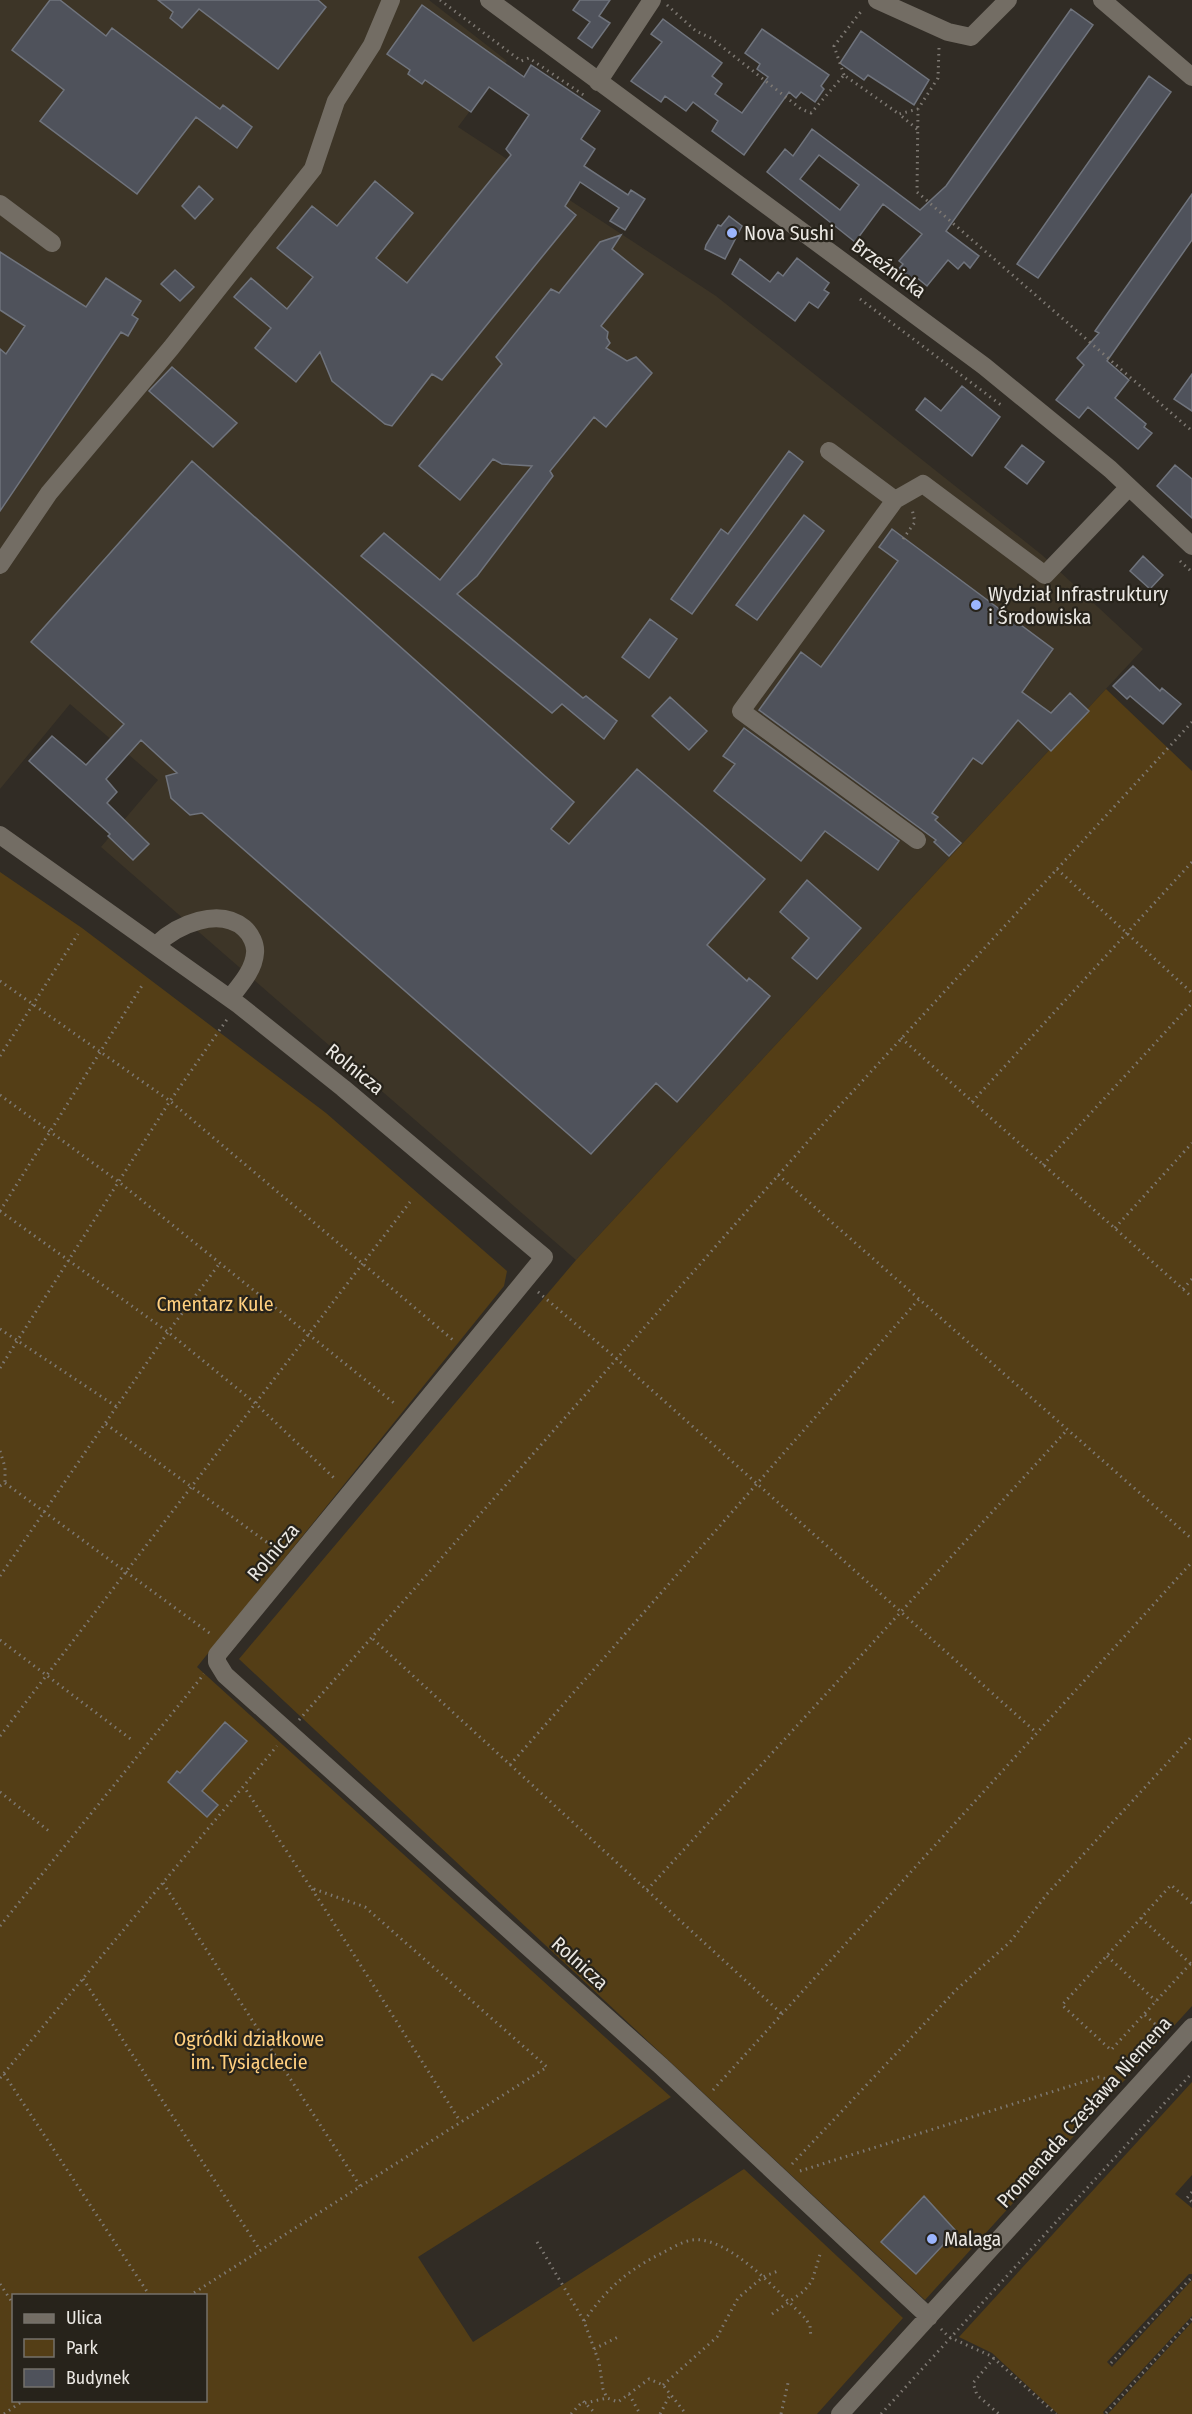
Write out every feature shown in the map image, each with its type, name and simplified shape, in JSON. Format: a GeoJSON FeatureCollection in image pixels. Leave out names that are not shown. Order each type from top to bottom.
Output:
{"type":"FeatureCollection","features":[{"type":"Feature","properties":{"kind":"street"},"geometry":{"type":"LineString","coordinates":[[0,565],[49,493],[171,348],[313,169],[336,101],[372,45],[390,0]]}},
{"type":"Feature","properties":{"kind":"street","name":"Brzeźnicka"},"geometry":{"type":"LineString","coordinates":[[489,0],[984,366],[1129,487],[1192,546]]}},
{"type":"Feature","properties":{"kind":"street"},"geometry":{"type":"LineString","coordinates":[[598,82],[652,0]]}},
{"type":"Feature","properties":{"kind":"street"},"geometry":{"type":"LineString","coordinates":[[874,7],[948,32],[971,37],[1008,0]]}},
{"type":"Feature","properties":{"kind":"street"},"geometry":{"type":"LineString","coordinates":[[1102,0],[1192,77]]}},
{"type":"Feature","properties":{"kind":"street"},"geometry":{"type":"LineString","coordinates":[[0,204],[52,243]]}},
{"type":"Feature","properties":{"kind":"street"},"geometry":{"type":"LineString","coordinates":[[830,451],[902,496]]}},
{"type":"Feature","properties":{"kind":"street"},"geometry":{"type":"LineString","coordinates":[[917,840],[741,711],[902,496],[923,484],[1045,575],[1129,487]]}},
{"type":"Feature","properties":{"kind":"street","name":"Rolnicza"},"geometry":{"type":"LineString","coordinates":[[0,835],[235,1002],[343,1088],[544,1257],[221,1650],[217,1662],[225,1675],[652,2058],[929,2317]]}},
{"type":"Feature","properties":{"kind":"street"},"geometry":{"type":"LineString","coordinates":[[156,945],[168,934],[202,921],[219,916],[236,921],[250,934],[255,953],[235,1002]]}},
{"type":"Feature","properties":{"kind":"street","name":"Promenada Czesława Niemena"},"geometry":{"type":"LineString","coordinates":[[840,2414],[1192,2027]]}},
{"type":"Feature","properties":{"kind":"path"},"geometry":{"type":"LineString","coordinates":[[440,0],[522,61],[529,58],[588,98]]}},
{"type":"Feature","properties":{"kind":"path"},"geometry":{"type":"LineString","coordinates":[[661,0],[696,32],[711,38],[801,109],[811,113],[844,75]]}},
{"type":"Feature","properties":{"kind":"path"},"geometry":{"type":"LineString","coordinates":[[874,7],[861,8],[834,46],[844,75],[918,129]]}},
{"type":"Feature","properties":{"kind":"path"},"geometry":{"type":"LineString","coordinates":[[939,45],[938,78],[918,109],[917,192],[1192,431]]}},
{"type":"Feature","properties":{"kind":"path"},"geometry":{"type":"LineString","coordinates":[[899,114],[918,109]]}},
{"type":"Feature","properties":{"kind":"path"},"geometry":{"type":"LineString","coordinates":[[855,295],[1002,406]]}},
{"type":"Feature","properties":{"kind":"path"},"geometry":{"type":"LineString","coordinates":[[902,496],[915,522],[903,539]]}},
{"type":"Feature","properties":{"kind":"path"},"geometry":{"type":"LineString","coordinates":[[1175,556],[1192,572]]}},
{"type":"Feature","properties":{"kind":"path"},"geometry":{"type":"LineString","coordinates":[[0,2078],[289,1732],[778,1175],[1056,868],[1192,722]]}},
{"type":"Feature","properties":{"kind":"path"},"geometry":{"type":"LineString","coordinates":[[972,1102],[1192,862]]}},
{"type":"Feature","properties":{"kind":"path"},"geometry":{"type":"LineString","coordinates":[[1056,868],[1192,993]]}},
{"type":"Feature","properties":{"kind":"path"},"geometry":{"type":"LineString","coordinates":[[0,1056],[78,934]]}},
{"type":"Feature","properties":{"kind":"path"},"geometry":{"type":"LineString","coordinates":[[0,981],[170,1101],[455,1341]]}},
{"type":"Feature","properties":{"kind":"path"},"geometry":{"type":"LineString","coordinates":[[143,984],[0,1211],[168,1332],[255,1403],[334,1479]]}},
{"type":"Feature","properties":{"kind":"path"},"geometry":{"type":"LineString","coordinates":[[0,1368],[235,1002]]}},
{"type":"Feature","properties":{"kind":"path"},"geometry":{"type":"LineString","coordinates":[[1043,1165],[1192,1004]]}},
{"type":"Feature","properties":{"kind":"path"},"geometry":{"type":"LineString","coordinates":[[901,1038],[1192,1297]]}},
{"type":"Feature","properties":{"kind":"path"},"geometry":{"type":"LineString","coordinates":[[0,1095],[119,1182],[394,1403]]}},
{"type":"Feature","properties":{"kind":"path"},"geometry":{"type":"LineString","coordinates":[[1115,1228],[1192,1143]]}},
{"type":"Feature","properties":{"kind":"path"},"geometry":{"type":"LineString","coordinates":[[778,1175],[1192,1539]]}},
{"type":"Feature","properties":{"kind":"path"},"geometry":{"type":"LineString","coordinates":[[0,1736],[127,1572],[189,1486],[410,1202]]}},
{"type":"Feature","properties":{"kind":"path"},"geometry":{"type":"LineString","coordinates":[[0,1576],[168,1332],[220,1263]]}},
{"type":"Feature","properties":{"kind":"path"},"geometry":{"type":"LineString","coordinates":[[1183,1289],[1192,1279]]}},
{"type":"Feature","properties":{"kind":"path"},"geometry":{"type":"LineString","coordinates":[[525,1282],[617,1359],[1037,1733]]}},
{"type":"Feature","properties":{"kind":"path"},"geometry":{"type":"LineString","coordinates":[[510,1765],[919,1299]]}},
{"type":"Feature","properties":{"kind":"path"},"geometry":{"type":"LineString","coordinates":[[0,1329],[117,1407]]}},
{"type":"Feature","properties":{"kind":"path"},"geometry":{"type":"LineString","coordinates":[[105,1424],[276,1549]]}},
{"type":"Feature","properties":{"kind":"path"},"geometry":{"type":"LineString","coordinates":[[647,1890],[1067,1430]]}},
{"type":"Feature","properties":{"kind":"path"},"geometry":{"type":"LineString","coordinates":[[0,1451],[5,1467],[5,1483]]}},
{"type":"Feature","properties":{"kind":"path"},"geometry":{"type":"LineString","coordinates":[[0,1926],[221,1650],[127,1572],[5,1483]]}},
{"type":"Feature","properties":{"kind":"path"},"geometry":{"type":"LineString","coordinates":[[0,1486],[5,1483]]}},
{"type":"Feature","properties":{"kind":"path"},"geometry":{"type":"LineString","coordinates":[[713,2090],[1192,1562]]}},
{"type":"Feature","properties":{"kind":"path"},"geometry":{"type":"LineString","coordinates":[[373,1639],[782,2014]]}},
{"type":"Feature","properties":{"kind":"path"},"geometry":{"type":"LineString","coordinates":[[0,1640],[132,1740]]}},
{"type":"Feature","properties":{"kind":"path"},"geometry":{"type":"LineString","coordinates":[[778,2178],[957,1989],[1010,1942],[1047,1894],[1192,1736]]}},
{"type":"Feature","properties":{"kind":"path"},"geometry":{"type":"LineString","coordinates":[[244,1786],[460,2122]]}},
{"type":"Feature","properties":{"kind":"path"},"geometry":{"type":"LineString","coordinates":[[0,1792],[50,1832]]}},
{"type":"Feature","properties":{"kind":"path"},"geometry":{"type":"LineString","coordinates":[[163,1883],[360,2186]]}},
{"type":"Feature","properties":{"kind":"path"},"geometry":{"type":"LineString","coordinates":[[1141,1918],[1192,1964],[1111,2050],[1062,2005],[1141,1918],[1172,1885],[1192,1904]]}},
{"type":"Feature","properties":{"kind":"path"},"geometry":{"type":"LineString","coordinates":[[191,2294],[547,2067],[365,1907],[311,1888]]}},
{"type":"Feature","properties":{"kind":"path"},"geometry":{"type":"LineString","coordinates":[[1107,1956],[1156,2001]]}},
{"type":"Feature","properties":{"kind":"path"},"geometry":{"type":"LineString","coordinates":[[83,1979],[260,2250]]}},
{"type":"Feature","properties":{"kind":"path"},"geometry":{"type":"LineString","coordinates":[[1144,2014],[1161,2030]]}},
{"type":"Feature","properties":{"kind":"path"},"geometry":{"type":"LineString","coordinates":[[881,2414],[1192,2073]]}},
{"type":"Feature","properties":{"kind":"path"},"geometry":{"type":"LineString","coordinates":[[4,2074],[149,2294]]}},
{"type":"Feature","properties":{"kind":"path"},"geometry":{"type":"LineString","coordinates":[[778,2178],[1099,2077],[1137,2086]]}},
{"type":"Feature","properties":{"kind":"path"},"geometry":{"type":"LineString","coordinates":[[1192,2192],[1187,2198],[1192,2202]]}},
{"type":"Feature","properties":{"kind":"path"},"geometry":{"type":"LineString","coordinates":[[584,2321],[615,2282],[645,2262],[691,2240],[699,2240],[732,2253],[747,2262],[808,2322],[811,2338]]}},
{"type":"Feature","properties":{"kind":"path"},"geometry":{"type":"LineString","coordinates":[[537,2242],[584,2321],[607,2398]]}},
{"type":"Feature","properties":{"kind":"path"},"geometry":{"type":"LineString","coordinates":[[772,2314],[787,2301],[804,2291],[812,2281],[821,2251]]}},
{"type":"Feature","properties":{"kind":"path"},"geometry":{"type":"LineString","coordinates":[[663,2385],[700,2350],[710,2345],[738,2298],[763,2277],[778,2271]]}},
{"type":"Feature","properties":{"kind":"path"},"geometry":{"type":"LineString","coordinates":[[1111,2363],[1192,2277]]}},
{"type":"Feature","properties":{"kind":"path"},"geometry":{"type":"LineString","coordinates":[[0,2284],[12,2301]]}},
{"type":"Feature","properties":{"kind":"path"},"geometry":{"type":"LineString","coordinates":[[929,2317],[950,2337],[994,2358],[1056,2414]]}},
{"type":"Feature","properties":{"kind":"path"},"geometry":{"type":"LineString","coordinates":[[1106,2413],[1192,2319]]}},
{"type":"Feature","properties":{"kind":"path"},"geometry":{"type":"LineString","coordinates":[[594,2349],[618,2337]]}},
{"type":"Feature","properties":{"kind":"path"},"geometry":{"type":"LineString","coordinates":[[994,2358],[973,2383],[976,2394],[999,2414]]}},
{"type":"Feature","properties":{"kind":"path"},"geometry":{"type":"LineString","coordinates":[[571,2414],[583,2401],[585,2403],[607,2398],[618,2402],[649,2379],[663,2385],[686,2414]]}},
{"type":"Feature","properties":{"kind":"path"},"geometry":{"type":"LineString","coordinates":[[781,2414],[788,2383]]}},
{"type":"Feature","properties":{"kind":"path"},"geometry":{"type":"LineString","coordinates":[[628,2394],[640,2414]]}},
{"type":"Feature","properties":{"kind":"path"},"geometry":{"type":"LineString","coordinates":[[660,2414],[671,2394]]}},
{"type":"Feature","properties":{"kind":"path"},"geometry":{"type":"LineString","coordinates":[[4,2414],[21,2402]]}},
{"type":"Feature","properties":{"kind":"path"},"geometry":{"type":"LineString","coordinates":[[585,2403],[596,2414]]}},
{"type":"Feature","properties":{"kind":"shaded area"},"geometry":{"type":"Polygon","coordinates":[[[0,0],[429,0],[507,61],[458,127],[716,296],[1042,555],[1143,649],[576,1260],[101,847],[158,780],[70,704],[0,789],[0,0]]]}},
{"type":"Feature","properties":{"kind":"green space"},"geometry":{"type":"Polygon","coordinates":[[[1106,689],[1192,771],[1192,2006],[925,2300],[239,1659],[576,1260],[1106,689]]]}},
{"type":"Feature","properties":{"kind":"green space"},"geometry":{"type":"Polygon","coordinates":[[[0,872],[82,928],[326,1113],[507,1271],[504,1286],[197,1667],[671,2097],[418,2257],[473,2342],[744,2169],[903,2318],[817,2414],[0,2414],[0,872]]]}},
{"type":"Feature","properties":{"kind":"green space"},"geometry":{"type":"Polygon","coordinates":[[[1192,2082],[1192,2175],[1175,2194],[1192,2208],[1192,2274],[1189,2274],[1107,2362],[1112,2367],[1192,2280],[1192,2316],[1103,2412],[1104,2414],[1058,2414],[992,2353],[959,2337],[1192,2082]]]}},
{"type":"Feature","properties":{"kind":"green space"},"geometry":{"type":"Polygon","coordinates":[[[1192,2322],[1192,2414],[1108,2414],[1192,2322]]]}},
{"type":"Feature","properties":{"kind":"building"},"geometry":{"type":"Polygon","coordinates":[[[50,0],[60,0],[106,36],[112,28],[220,109],[223,105],[252,127],[237,148],[196,117],[137,194],[40,121],[64,90],[12,50],[50,0]]]}},
{"type":"Feature","properties":{"kind":"building"},"geometry":{"type":"Polygon","coordinates":[[[158,0],[318,0],[326,7],[278,69],[199,9],[182,28],[170,18],[173,12],[158,0]]]}},
{"type":"Feature","properties":{"kind":"building"},"geometry":{"type":"Polygon","coordinates":[[[580,0],[610,0],[599,16],[610,23],[592,48],[578,38],[590,22],[573,10],[580,0]]]}},
{"type":"Feature","properties":{"kind":"building"},"geometry":{"type":"Polygon","coordinates":[[[422,5],[524,77],[531,65],[600,111],[581,139],[595,149],[584,166],[628,195],[631,190],[645,199],[625,230],[610,221],[619,208],[580,182],[565,206],[576,215],[442,380],[432,374],[392,426],[385,424],[332,381],[320,352],[296,382],[255,348],[271,328],[234,297],[251,278],[287,309],[313,277],[277,248],[312,206],[337,226],[375,181],[413,213],[376,258],[407,283],[511,155],[506,149],[529,115],[489,87],[471,112],[425,80],[422,84],[408,74],[410,70],[387,54],[422,5]]]}},
{"type":"Feature","properties":{"kind":"building"},"geometry":{"type":"Polygon","coordinates":[[[1071,9],[1093,25],[946,231],[979,256],[970,268],[964,262],[958,269],[948,260],[927,286],[916,277],[911,284],[896,272],[903,264],[899,261],[922,234],[883,204],[855,242],[767,172],[785,149],[793,156],[812,129],[920,210],[946,186],[1071,9]],[[819,155],[800,179],[840,210],[859,185],[819,155]]]}},
{"type":"Feature","properties":{"kind":"building"},"geometry":{"type":"Polygon","coordinates":[[[663,19],[722,63],[712,76],[722,84],[715,94],[742,113],[768,77],[757,69],[760,64],[745,53],[762,29],[829,75],[821,86],[824,89],[815,102],[801,92],[796,98],[789,92],[744,155],[712,131],[718,121],[693,102],[686,111],[665,96],[661,102],[631,81],[662,42],[651,34],[663,19]]]}},
{"type":"Feature","properties":{"kind":"building"},"geometry":{"type":"Polygon","coordinates":[[[861,31],[929,80],[914,105],[868,75],[864,80],[840,63],[861,31]]]}},
{"type":"Feature","properties":{"kind":"building"},"geometry":{"type":"Polygon","coordinates":[[[1149,76],[1171,92],[1038,278],[1017,264],[1149,76]]]}},
{"type":"Feature","properties":{"kind":"building"},"geometry":{"type":"Polygon","coordinates":[[[199,186],[213,199],[195,219],[182,206],[199,186]]]}},
{"type":"Feature","properties":{"kind":"building"},"geometry":{"type":"Polygon","coordinates":[[[1192,194],[1192,240],[1107,361],[1129,380],[1115,398],[1146,424],[1144,427],[1152,433],[1138,449],[1088,407],[1079,418],[1056,400],[1084,365],[1077,358],[1099,333],[1095,331],[1192,194]]]}},
{"type":"Feature","properties":{"kind":"building"},"geometry":{"type":"Polygon","coordinates":[[[729,216],[742,226],[725,259],[705,249],[718,225],[721,226],[729,216]]]}},
{"type":"Feature","properties":{"kind":"building"},"geometry":{"type":"Polygon","coordinates":[[[621,235],[612,249],[643,274],[601,326],[608,332],[607,338],[610,343],[606,348],[627,361],[636,357],[652,373],[606,427],[594,417],[550,471],[553,476],[477,576],[457,594],[583,698],[586,696],[617,721],[604,739],[562,704],[552,713],[361,556],[384,533],[440,580],[532,466],[502,464],[493,459],[460,500],[419,466],[502,364],[496,357],[551,289],[559,293],[600,242],[621,235]]]}},
{"type":"Feature","properties":{"kind":"building"},"geometry":{"type":"Polygon","coordinates":[[[0,252],[86,307],[106,278],[141,301],[132,315],[138,319],[128,336],[121,332],[0,511],[0,349],[6,354],[25,326],[0,310],[0,252]]]}},
{"type":"Feature","properties":{"kind":"building"},"geometry":{"type":"Polygon","coordinates":[[[797,258],[829,283],[824,290],[829,293],[818,308],[809,302],[795,321],[732,274],[740,259],[770,282],[778,272],[783,276],[797,258]]]}},
{"type":"Feature","properties":{"kind":"building"},"geometry":{"type":"Polygon","coordinates":[[[175,270],[194,287],[180,301],[161,284],[175,270]]]}},
{"type":"Feature","properties":{"kind":"building"},"geometry":{"type":"Polygon","coordinates":[[[172,367],[237,423],[213,447],[149,391],[172,367]]]}},
{"type":"Feature","properties":{"kind":"building"},"geometry":{"type":"Polygon","coordinates":[[[1192,374],[1192,411],[1174,399],[1192,374]]]}},
{"type":"Feature","properties":{"kind":"building"},"geometry":{"type":"Polygon","coordinates":[[[962,386],[1000,417],[972,456],[916,410],[925,398],[941,411],[962,386]]]}},
{"type":"Feature","properties":{"kind":"building"},"geometry":{"type":"Polygon","coordinates":[[[1022,445],[1044,462],[1027,484],[1005,467],[1022,445]]]}},
{"type":"Feature","properties":{"kind":"building"},"geometry":{"type":"Polygon","coordinates":[[[789,451],[803,462],[692,614],[671,599],[721,529],[728,534],[789,451]]]}},
{"type":"Feature","properties":{"kind":"building"},"geometry":{"type":"Polygon","coordinates":[[[192,461],[574,802],[551,829],[569,844],[637,769],[765,879],[707,945],[747,981],[749,978],[770,996],[677,1102],[656,1083],[591,1154],[202,813],[190,815],[171,798],[166,776],[177,773],[141,740],[106,779],[117,792],[107,803],[149,844],[133,860],[108,836],[110,834],[29,761],[52,736],[86,765],[124,724],[31,642],[192,461]]]}},
{"type":"Feature","properties":{"kind":"building"},"geometry":{"type":"Polygon","coordinates":[[[1175,465],[1192,479],[1192,518],[1157,486],[1175,465]]]}},
{"type":"Feature","properties":{"kind":"building"},"geometry":{"type":"Polygon","coordinates":[[[804,515],[824,531],[757,620],[736,605],[804,515]]]}},
{"type":"Feature","properties":{"kind":"building"},"geometry":{"type":"Polygon","coordinates":[[[892,529],[1053,649],[1022,692],[1051,713],[1070,693],[1089,711],[1051,751],[1018,720],[982,764],[973,758],[932,813],[938,817],[935,820],[961,843],[949,856],[934,842],[936,840],[759,710],[801,652],[821,667],[898,561],[879,547],[892,529]]]}},
{"type":"Feature","properties":{"kind":"building"},"geometry":{"type":"Polygon","coordinates":[[[1143,556],[1163,575],[1150,589],[1130,571],[1143,556]]]}},
{"type":"Feature","properties":{"kind":"building"},"geometry":{"type":"Polygon","coordinates":[[[650,619],[677,639],[649,678],[622,657],[650,619]]]}},
{"type":"Feature","properties":{"kind":"building"},"geometry":{"type":"Polygon","coordinates":[[[1133,666],[1160,691],[1162,688],[1181,704],[1163,724],[1130,696],[1127,699],[1113,686],[1133,666]]]}},
{"type":"Feature","properties":{"kind":"building"},"geometry":{"type":"Polygon","coordinates":[[[670,697],[707,731],[689,750],[652,716],[670,697]]]}},
{"type":"Feature","properties":{"kind":"building"},"geometry":{"type":"Polygon","coordinates":[[[744,728],[899,841],[878,870],[825,831],[801,861],[714,791],[735,764],[723,756],[744,728]]]}},
{"type":"Feature","properties":{"kind":"building"},"geometry":{"type":"Polygon","coordinates":[[[807,880],[861,928],[817,979],[792,958],[809,938],[780,912],[807,880]]]}},
{"type":"Feature","properties":{"kind":"building"},"geometry":{"type":"Polygon","coordinates":[[[225,1722],[247,1741],[202,1791],[218,1805],[207,1817],[168,1782],[177,1771],[180,1773],[225,1722]]]}},
{"type":"Feature","properties":{"kind":"building"},"geometry":{"type":"Polygon","coordinates":[[[924,2196],[956,2231],[916,2274],[881,2242],[924,2196]]]}},
{"type":"Feature","properties":{"kind":"place","name":"Nova Sushi"},"geometry":{"type":"Point","coordinates":[732,233]}},
{"type":"Feature","properties":{"kind":"place","name":"Wydział Infrastruktury i Środowiska"},"geometry":{"type":"Point","coordinates":[976,605]}},
{"type":"Feature","properties":{"kind":"place","name":"Malaga"},"geometry":{"type":"Point","coordinates":[932,2239]}},
{"type":"Feature","properties":{"kind":"park label","name":"Cmentarz Kule"},"geometry":{"type":"Point","coordinates":[215,1304]}},
{"type":"Feature","properties":{"kind":"park label","name":"Ogródki działkowe im. Tysiąclecie"},"geometry":{"type":"Point","coordinates":[249,2050]}}]}
